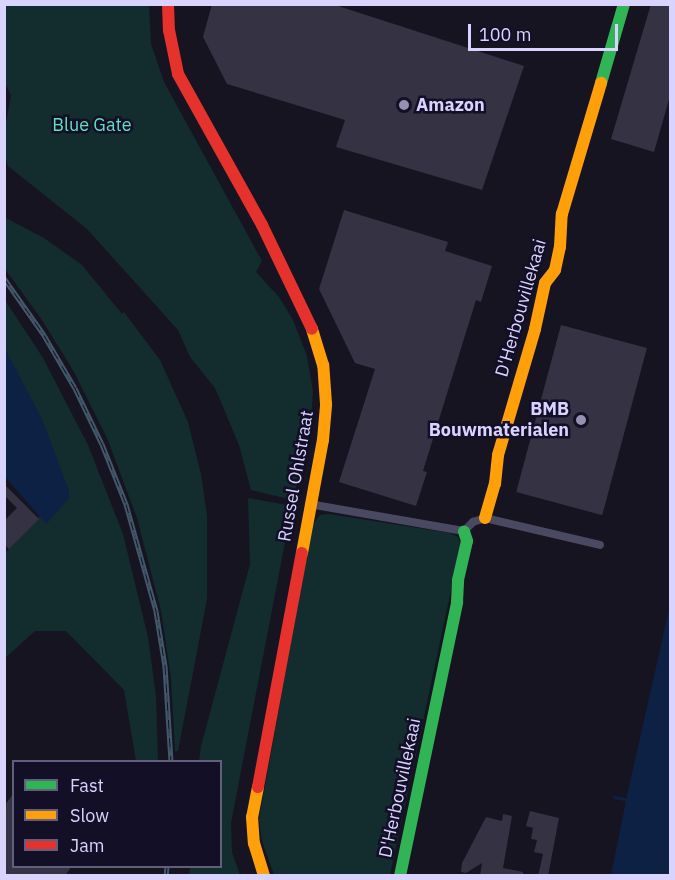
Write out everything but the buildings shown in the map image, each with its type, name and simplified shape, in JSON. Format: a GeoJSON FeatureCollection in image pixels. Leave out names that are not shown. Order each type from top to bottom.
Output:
{"type":"FeatureCollection","features":[{"type":"Feature","properties":{"kind":"street","name":"Russel Ohlstraat"},"geometry":{"type":"LineString","coordinates":[[168,4],[169,30],[178,74],[262,225],[310,320],[323,365],[326,404],[322,440],[256,785],[252,817],[254,843],[264,876]]}},
{"type":"Feature","properties":{"kind":"street","name":"D'Herbouvillekaai"},"geometry":{"type":"LineString","coordinates":[[485,518],[495,484],[498,454],[535,328],[545,283],[555,270],[560,247],[561,214],[624,4]]}},
{"type":"Feature","properties":{"kind":"street"},"geometry":{"type":"LineString","coordinates":[[309,504],[464,531],[473,522],[485,518],[600,545]]}},
{"type":"Feature","properties":{"kind":"street","name":"D'Herbouvillekaai"},"geometry":{"type":"LineString","coordinates":[[400,876],[457,602],[458,580],[467,541],[464,531]]}},
{"type":"Feature","properties":{"kind":"green space","name":"Blue Gate"},"geometry":{"type":"Polygon","coordinates":[[[4,5],[149,5],[151,44],[164,82],[262,261],[256,272],[279,297],[293,320],[307,356],[313,391],[311,426],[293,500],[251,490],[239,445],[215,388],[190,357],[178,330],[87,229],[8,166],[5,157],[4,133],[11,96],[5,83],[4,5]]]}},
{"type":"Feature","properties":{"kind":"green space"},"geometry":{"type":"Polygon","coordinates":[[[4,217],[44,238],[82,265],[122,314],[124,312],[160,360],[188,422],[201,474],[207,515],[207,599],[178,751],[175,751],[171,678],[161,611],[137,518],[107,438],[74,372],[42,320],[5,269],[4,217]]]}},
{"type":"Feature","properties":{"kind":"green space"},"geometry":{"type":"Polygon","coordinates":[[[5,300],[43,358],[88,445],[123,534],[148,637],[156,696],[158,760],[136,760],[124,690],[66,631],[35,631],[5,658],[5,553],[60,495],[5,371],[5,300]]]}},
{"type":"Feature","properties":{"kind":"green space"},"geometry":{"type":"Polygon","coordinates":[[[248,498],[292,506],[231,823],[232,852],[240,875],[189,875],[190,868],[222,868],[222,760],[199,760],[250,564],[248,498]]]}},
{"type":"Feature","properties":{"kind":"green space"},"geometry":{"type":"Polygon","coordinates":[[[329,514],[450,533],[458,537],[461,544],[390,875],[274,875],[262,841],[259,819],[312,526],[320,515],[329,514]]]}},
{"type":"Feature","properties":{"kind":"water"},"geometry":{"type":"Polygon","coordinates":[[[5,349],[42,419],[69,491],[69,498],[46,524],[5,477],[5,349]]]}},
{"type":"Feature","properties":{"kind":"water"},"geometry":{"type":"Polygon","coordinates":[[[670,605],[670,875],[611,875],[628,791],[670,605]]]}},
{"type":"Feature","properties":{"kind":"waterway"},"geometry":{"type":"LineString","coordinates":[[614,797],[630,800]]}},
{"type":"Feature","properties":{"kind":"railway"},"geometry":{"type":"LineString","coordinates":[[4,278],[44,335],[75,388],[102,444],[126,504],[156,611],[165,666],[171,760]]}},
{"type":"Feature","properties":{"kind":"railway"},"geometry":{"type":"LineString","coordinates":[[166,876],[167,868]]}},
{"type":"Feature","properties":{"kind":"traffic: fast"},"geometry":{"type":"LineString","coordinates":[[601,83],[624,4]]}},
{"type":"Feature","properties":{"kind":"traffic: fast"},"geometry":{"type":"LineString","coordinates":[[400,876],[457,602],[458,580],[467,541],[464,531]]}},
{"type":"Feature","properties":{"kind":"traffic: slow"},"geometry":{"type":"LineString","coordinates":[[485,518],[495,484],[498,455],[535,329],[545,283],[555,270],[560,247],[562,214],[601,83]]}},
{"type":"Feature","properties":{"kind":"traffic: slow"},"geometry":{"type":"LineString","coordinates":[[302,553],[323,440],[326,404],[323,365],[312,329]]}},
{"type":"Feature","properties":{"kind":"traffic: slow"},"geometry":{"type":"LineString","coordinates":[[258,787],[252,817],[254,843],[264,876]]}},
{"type":"Feature","properties":{"kind":"traffic: jam"},"geometry":{"type":"LineString","coordinates":[[168,4],[169,30],[178,74],[262,225],[312,329]]}},
{"type":"Feature","properties":{"kind":"traffic: jam"},"geometry":{"type":"LineString","coordinates":[[258,787],[302,553]]}},
{"type":"Feature","properties":{"kind":"place","name":"Amazon"},"geometry":{"type":"Point","coordinates":[404,105]}},
{"type":"Feature","properties":{"kind":"place","name":"BMB Bouwmaterialen"},"geometry":{"type":"Point","coordinates":[581,420]}}]}
